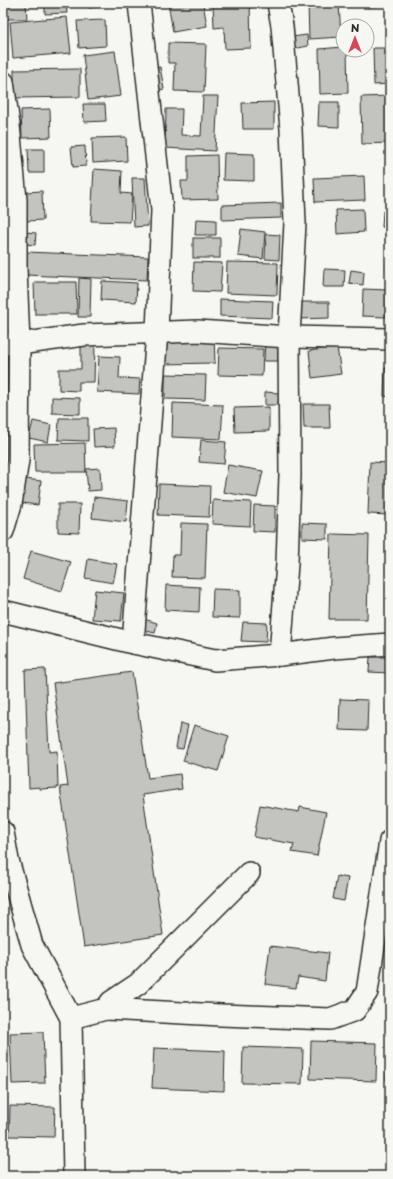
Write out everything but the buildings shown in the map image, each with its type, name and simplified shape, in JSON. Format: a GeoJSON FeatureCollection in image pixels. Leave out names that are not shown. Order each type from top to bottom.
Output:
{"type":"FeatureCollection","features":[{"type":"Feature","properties":{"kind":"street"},"geometry":{"type":"LineString","coordinates":[[133,643],[157,332],[162,210],[138,3]]}},
{"type":"Feature","properties":{"kind":"street"},"geometry":{"type":"LineString","coordinates":[[278,3],[282,26],[291,129],[295,223],[289,337],[290,475],[287,564],[280,655]]}},
{"type":"Feature","properties":{"kind":"street"},"geometry":{"type":"LineString","coordinates":[[3,82],[9,125],[9,200],[16,268],[11,344],[11,504],[3,531]]}},
{"type":"Feature","properties":{"kind":"street"},"geometry":{"type":"LineString","coordinates":[[11,344],[84,335],[198,331],[289,337],[390,339]]}},
{"type":"Feature","properties":{"kind":"street"},"geometry":{"type":"LineString","coordinates":[[3,611],[133,643],[215,660],[390,644]]}},
{"type":"Feature","properties":{"kind":"street"},"geometry":{"type":"LineString","coordinates":[[3,832],[8,860],[32,945],[71,1018],[74,1176]]}},
{"type":"Feature","properties":{"kind":"street"},"geometry":{"type":"LineString","coordinates":[[71,1018],[106,1009],[221,1016],[330,1019],[355,1010],[367,992],[390,841]]}},
{"type":"Feature","properties":{"kind":"street"},"geometry":{"type":"LineString","coordinates":[[106,1009],[111,1002],[138,984],[249,873]]}}]}
